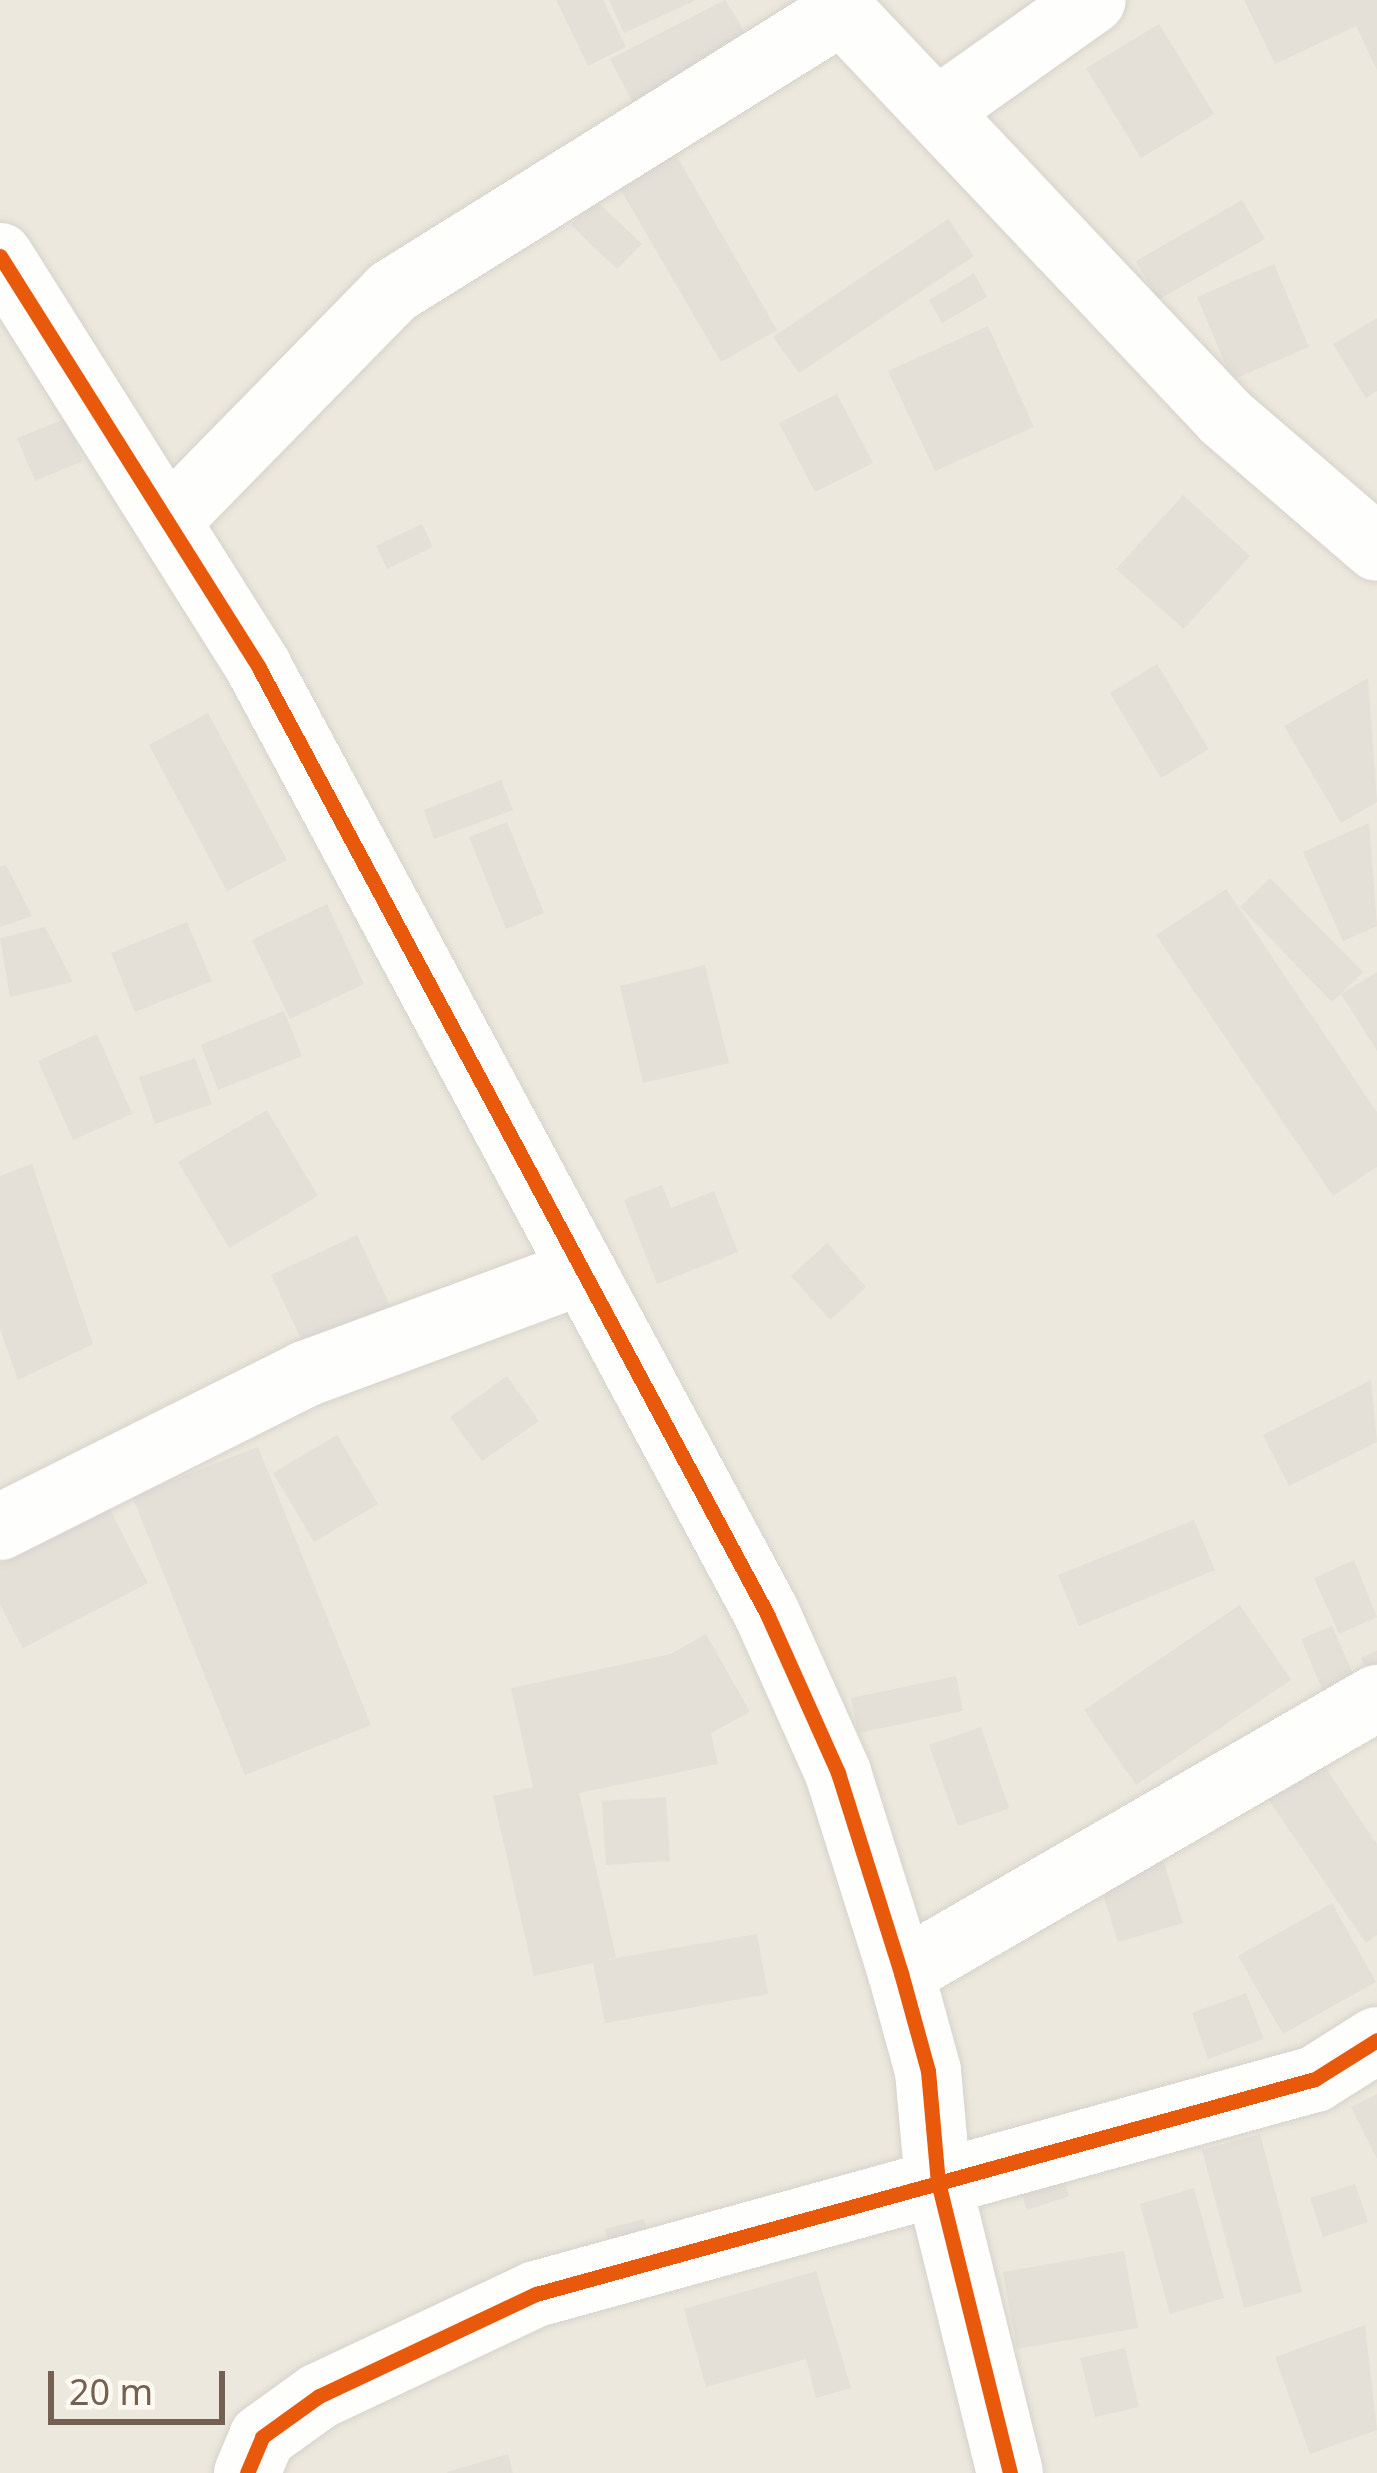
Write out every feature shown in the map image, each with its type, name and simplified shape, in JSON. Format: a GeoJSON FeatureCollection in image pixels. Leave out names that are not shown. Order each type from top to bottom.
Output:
{"type":"FeatureCollection","features":[{"type":"Feature","properties":{"kind":"street"},"geometry":{"type":"LineString","coordinates":[[940,108],[1093,0]]}},
{"type":"Feature","properties":{"kind":"street"},"geometry":{"type":"LineString","coordinates":[[169,520],[392,292],[836,6],[940,108],[1226,418],[1377,548]]}},
{"type":"Feature","properties":{"kind":"street"},"geometry":{"type":"LineString","coordinates":[[0,256],[169,520],[583,1271],[784,1654],[838,1773],[902,1973],[928,2071],[938,2182],[1010,2473]]}},
{"type":"Feature","properties":{"kind":"street"},"geometry":{"type":"LineString","coordinates":[[0,1527],[305,1374],[583,1271]]}},
{"type":"Feature","properties":{"kind":"street"},"geometry":{"type":"LineString","coordinates":[[902,1973],[1377,1698]]}},
{"type":"Feature","properties":{"kind":"street"},"geometry":{"type":"LineString","coordinates":[[247,2473],[262,2437],[319,2396],[536,2294],[1315,2079],[1377,2040]]}},
{"type":"Feature","properties":{"kind":"shaded area"},"geometry":{"type":"Polygon","coordinates":[[[0,0],[1377,0],[1377,2473],[0,2473],[0,0]]]}},
{"type":"Feature","properties":{"kind":"building"},"geometry":{"type":"Polygon","coordinates":[[[556,0],[603,0],[626,47],[588,66],[556,0]]]}},
{"type":"Feature","properties":{"kind":"building"},"geometry":{"type":"Polygon","coordinates":[[[609,0],[696,0],[624,33],[609,0]]]}},
{"type":"Feature","properties":{"kind":"building"},"geometry":{"type":"Polygon","coordinates":[[[725,0],[759,55],[640,116],[610,59],[725,0]]]}},
{"type":"Feature","properties":{"kind":"building"},"geometry":{"type":"Polygon","coordinates":[[[1244,0],[1377,0],[1377,70],[1356,26],[1275,64],[1244,0]]]}},
{"type":"Feature","properties":{"kind":"building"},"geometry":{"type":"Polygon","coordinates":[[[1159,24],[1214,114],[1141,158],[1086,68],[1159,24]]]}},
{"type":"Feature","properties":{"kind":"building"},"geometry":{"type":"Polygon","coordinates":[[[672,148],[777,330],[721,362],[615,180],[672,148]]]}},
{"type":"Feature","properties":{"kind":"building"},"geometry":{"type":"Polygon","coordinates":[[[595,200],[642,244],[617,269],[571,225],[595,200]]]}},
{"type":"Feature","properties":{"kind":"building"},"geometry":{"type":"Polygon","coordinates":[[[1242,200],[1265,239],[1158,300],[1136,261],[1242,200]]]}},
{"type":"Feature","properties":{"kind":"building"},"geometry":{"type":"Polygon","coordinates":[[[948,219],[974,256],[799,373],[773,337],[948,219]]]}},
{"type":"Feature","properties":{"kind":"building"},"geometry":{"type":"Polygon","coordinates":[[[1274,264],[1309,347],[1232,380],[1197,297],[1274,264]]]}},
{"type":"Feature","properties":{"kind":"building"},"geometry":{"type":"Polygon","coordinates":[[[974,273],[987,297],[942,323],[929,300],[974,273]]]}},
{"type":"Feature","properties":{"kind":"building"},"geometry":{"type":"Polygon","coordinates":[[[1377,318],[1377,391],[1366,398],[1333,344],[1377,318]]]}},
{"type":"Feature","properties":{"kind":"building"},"geometry":{"type":"Polygon","coordinates":[[[988,326],[1034,427],[935,471],[888,371],[988,326]]]}},
{"type":"Feature","properties":{"kind":"building"},"geometry":{"type":"Polygon","coordinates":[[[837,394],[873,463],[815,492],[779,423],[837,394]]]}},
{"type":"Feature","properties":{"kind":"building"},"geometry":{"type":"Polygon","coordinates":[[[65,419],[83,461],[35,481],[17,438],[65,419]]]}},
{"type":"Feature","properties":{"kind":"building"},"geometry":{"type":"Polygon","coordinates":[[[1183,495],[1250,556],[1184,629],[1116,569],[1183,495]]]}},
{"type":"Feature","properties":{"kind":"building"},"geometry":{"type":"Polygon","coordinates":[[[422,524],[433,547],[387,569],[376,546],[422,524]]]}},
{"type":"Feature","properties":{"kind":"building"},"geometry":{"type":"Polygon","coordinates":[[[1157,664],[1209,749],[1161,778],[1110,693],[1157,664]]]}},
{"type":"Feature","properties":{"kind":"building"},"geometry":{"type":"Polygon","coordinates":[[[1368,678],[1377,802],[1341,823],[1284,726],[1368,678]]]}},
{"type":"Feature","properties":{"kind":"building"},"geometry":{"type":"Polygon","coordinates":[[[208,713],[287,860],[227,891],[149,745],[208,713]]]}},
{"type":"Feature","properties":{"kind":"building"},"geometry":{"type":"Polygon","coordinates":[[[501,780],[513,810],[434,839],[424,810],[501,780]]]}},
{"type":"Feature","properties":{"kind":"building"},"geometry":{"type":"Polygon","coordinates":[[[507,822],[544,913],[506,929],[469,837],[507,822]]]}},
{"type":"Feature","properties":{"kind":"building"},"geometry":{"type":"Polygon","coordinates":[[[1369,823],[1377,926],[1343,941],[1303,852],[1369,823]]]}},
{"type":"Feature","properties":{"kind":"building"},"geometry":{"type":"Polygon","coordinates":[[[6,865],[32,916],[0,927],[0,866],[6,865]]]}},
{"type":"Feature","properties":{"kind":"building"},"geometry":{"type":"Polygon","coordinates":[[[1270,878],[1363,972],[1332,1002],[1240,907],[1270,878]]]}},
{"type":"Feature","properties":{"kind":"building"},"geometry":{"type":"Polygon","coordinates":[[[1226,889],[1377,1112],[1377,1167],[1333,1196],[1156,935],[1226,889]]]}},
{"type":"Feature","properties":{"kind":"building"},"geometry":{"type":"Polygon","coordinates":[[[327,904],[364,984],[290,1019],[252,940],[327,904]]]}},
{"type":"Feature","properties":{"kind":"building"},"geometry":{"type":"Polygon","coordinates":[[[187,922],[212,981],[135,1012],[111,953],[187,922]]]}},
{"type":"Feature","properties":{"kind":"building"},"geometry":{"type":"Polygon","coordinates":[[[45,927],[73,982],[10,997],[0,938],[45,927]]]}},
{"type":"Feature","properties":{"kind":"building"},"geometry":{"type":"Polygon","coordinates":[[[705,965],[729,1063],[643,1083],[620,986],[705,965]]]}},
{"type":"Feature","properties":{"kind":"building"},"geometry":{"type":"Polygon","coordinates":[[[1377,972],[1377,1051],[1341,994],[1377,972]]]}},
{"type":"Feature","properties":{"kind":"building"},"geometry":{"type":"Polygon","coordinates":[[[284,1011],[302,1056],[218,1090],[201,1045],[284,1011]]]}},
{"type":"Feature","properties":{"kind":"building"},"geometry":{"type":"Polygon","coordinates":[[[97,1034],[132,1114],[73,1140],[38,1061],[97,1034]]]}},
{"type":"Feature","properties":{"kind":"building"},"geometry":{"type":"Polygon","coordinates":[[[195,1058],[212,1104],[155,1124],[139,1077],[195,1058]]]}},
{"type":"Feature","properties":{"kind":"building"},"geometry":{"type":"Polygon","coordinates":[[[267,1110],[318,1196],[229,1248],[178,1162],[267,1110]]]}},
{"type":"Feature","properties":{"kind":"building"},"geometry":{"type":"Polygon","coordinates":[[[32,1164],[93,1344],[18,1380],[0,1329],[0,1176],[32,1164]]]}},
{"type":"Feature","properties":{"kind":"building"},"geometry":{"type":"Polygon","coordinates":[[[662,1185],[671,1208],[714,1191],[738,1252],[657,1284],[624,1200],[662,1185]]]}},
{"type":"Feature","properties":{"kind":"building"},"geometry":{"type":"Polygon","coordinates":[[[357,1235],[393,1312],[307,1352],[271,1275],[357,1235]]]}},
{"type":"Feature","properties":{"kind":"building"},"geometry":{"type":"Polygon","coordinates":[[[827,1243],[866,1287],[830,1320],[791,1276],[827,1243]]]}},
{"type":"Feature","properties":{"kind":"building"},"geometry":{"type":"Polygon","coordinates":[[[507,1376],[539,1421],[482,1461],[450,1417],[507,1376]]]}},
{"type":"Feature","properties":{"kind":"building"},"geometry":{"type":"Polygon","coordinates":[[[1371,1380],[1377,1442],[1289,1486],[1263,1435],[1371,1380]]]}},
{"type":"Feature","properties":{"kind":"building"},"geometry":{"type":"Polygon","coordinates":[[[337,1435],[378,1504],[314,1542],[273,1473],[337,1435]]]}},
{"type":"Feature","properties":{"kind":"building"},"geometry":{"type":"Polygon","coordinates":[[[258,1447],[371,1725],[245,1775],[132,1496],[258,1447]]]}},
{"type":"Feature","properties":{"kind":"building"},"geometry":{"type":"Polygon","coordinates":[[[109,1508],[148,1583],[23,1648],[0,1605],[0,1564],[109,1508]]]}},
{"type":"Feature","properties":{"kind":"building"},"geometry":{"type":"Polygon","coordinates":[[[1194,1520],[1215,1570],[1079,1626],[1058,1575],[1194,1520]]]}},
{"type":"Feature","properties":{"kind":"building"},"geometry":{"type":"Polygon","coordinates":[[[1354,1560],[1377,1617],[1339,1634],[1314,1578],[1354,1560]]]}},
{"type":"Feature","properties":{"kind":"building"},"geometry":{"type":"Polygon","coordinates":[[[1240,1605],[1291,1680],[1136,1785],[1084,1710],[1240,1605]]]}},
{"type":"Feature","properties":{"kind":"building"},"geometry":{"type":"Polygon","coordinates":[[[1332,1626],[1362,1694],[1330,1708],[1301,1639],[1332,1626]]]}},
{"type":"Feature","properties":{"kind":"building"},"geometry":{"type":"Polygon","coordinates":[[[706,1634],[750,1712],[711,1733],[718,1764],[579,1793],[616,1957],[604,1960],[757,1934],[768,1994],[605,2023],[593,1963],[534,1976],[493,1796],[533,1787],[511,1688],[671,1654],[706,1634]]]}},
{"type":"Feature","properties":{"kind":"building"},"geometry":{"type":"Polygon","coordinates":[[[1377,1650],[1377,1693],[1361,1658],[1377,1650]]]}},
{"type":"Feature","properties":{"kind":"building"},"geometry":{"type":"Polygon","coordinates":[[[956,1676],[963,1711],[858,1733],[851,1698],[956,1676]]]}},
{"type":"Feature","properties":{"kind":"building"},"geometry":{"type":"Polygon","coordinates":[[[981,1727],[1009,1808],[958,1826],[929,1745],[981,1727]]]}},
{"type":"Feature","properties":{"kind":"building"},"geometry":{"type":"Polygon","coordinates":[[[1319,1758],[1377,1844],[1377,1935],[1366,1943],[1265,1794],[1319,1758]]]}},
{"type":"Feature","properties":{"kind":"building"},"geometry":{"type":"Polygon","coordinates":[[[666,1797],[670,1861],[606,1865],[602,1801],[666,1797]]]}},
{"type":"Feature","properties":{"kind":"building"},"geometry":{"type":"Polygon","coordinates":[[[1163,1860],[1183,1923],[1118,1942],[1099,1881],[1163,1860]]]}},
{"type":"Feature","properties":{"kind":"building"},"geometry":{"type":"Polygon","coordinates":[[[1332,1903],[1376,1982],[1283,2034],[1238,1956],[1332,1903]]]}},
{"type":"Feature","properties":{"kind":"building"},"geometry":{"type":"Polygon","coordinates":[[[1246,1993],[1264,2039],[1208,2059],[1192,2013],[1246,1993]]]}},
{"type":"Feature","properties":{"kind":"building"},"geometry":{"type":"Polygon","coordinates":[[[1377,2094],[1377,2159],[1351,2107],[1377,2094]]]}},
{"type":"Feature","properties":{"kind":"building"},"geometry":{"type":"Polygon","coordinates":[[[1260,2134],[1302,2292],[1244,2308],[1202,2150],[1260,2134]]]}},
{"type":"Feature","properties":{"kind":"building"},"geometry":{"type":"Polygon","coordinates":[[[1060,2166],[1069,2196],[1027,2210],[1017,2180],[1060,2166]]]}},
{"type":"Feature","properties":{"kind":"building"},"geometry":{"type":"Polygon","coordinates":[[[1355,2184],[1368,2222],[1323,2237],[1310,2198],[1355,2184]]]}},
{"type":"Feature","properties":{"kind":"building"},"geometry":{"type":"Polygon","coordinates":[[[1194,2188],[1224,2298],[1170,2314],[1140,2204],[1194,2188]]]}},
{"type":"Feature","properties":{"kind":"building"},"geometry":{"type":"Polygon","coordinates":[[[644,2219],[657,2264],[618,2275],[605,2229],[644,2219]]]}},
{"type":"Feature","properties":{"kind":"building"},"geometry":{"type":"Polygon","coordinates":[[[1124,2251],[1138,2328],[1017,2349],[1003,2272],[1124,2251]]]}},
{"type":"Feature","properties":{"kind":"building"},"geometry":{"type":"Polygon","coordinates":[[[816,2271],[851,2388],[816,2398],[806,2359],[706,2387],[684,2309],[816,2271]]]}},
{"type":"Feature","properties":{"kind":"building"},"geometry":{"type":"Polygon","coordinates":[[[1365,2325],[1377,2430],[1310,2454],[1275,2357],[1365,2325]]]}},
{"type":"Feature","properties":{"kind":"building"},"geometry":{"type":"Polygon","coordinates":[[[1125,2348],[1139,2407],[1095,2417],[1080,2358],[1125,2348]]]}},
{"type":"Feature","properties":{"kind":"building"},"geometry":{"type":"Polygon","coordinates":[[[508,2454],[513,2473],[447,2473],[447,2472],[508,2454]]]}},
{"type":"Feature","properties":{"kind":"cycle path"},"geometry":{"type":"LineString","coordinates":[[0,256],[259,668],[767,1614],[838,1773],[901,1973],[928,2071],[938,2182],[1010,2473]]}},
{"type":"Feature","properties":{"kind":"cycle path"},"geometry":{"type":"LineString","coordinates":[[247,2473],[262,2437],[319,2396],[536,2294],[1315,2079],[1377,2040]]}}]}
